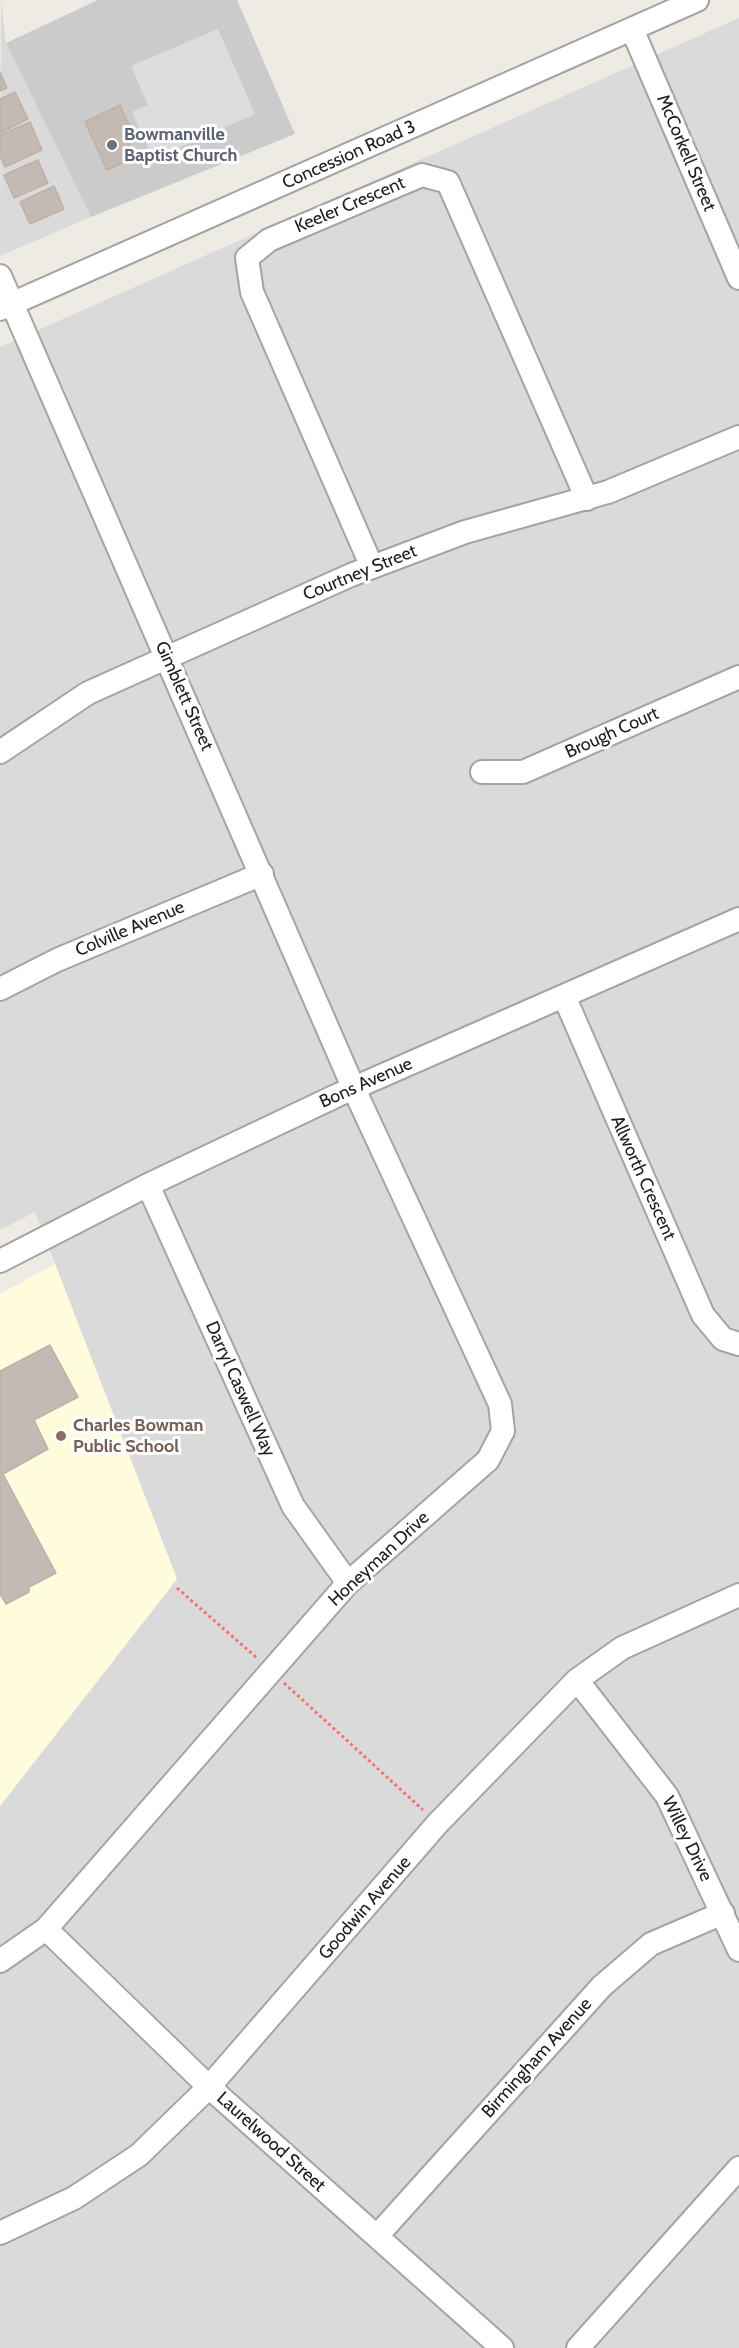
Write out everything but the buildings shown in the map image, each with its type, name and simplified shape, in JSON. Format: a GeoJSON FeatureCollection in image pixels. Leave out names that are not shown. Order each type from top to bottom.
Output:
{"type":"FeatureCollection","features":[{"type":"Feature","properties":{"kind":"street","name":"Concession Road 3"},"geometry":{"type":"LineString","coordinates":[[6,307],[697,0]]}},
{"type":"Feature","properties":{"kind":"street","name":"McCorkell Street"},"geometry":{"type":"LineString","coordinates":[[632,29],[739,278]]}},
{"type":"Feature","properties":{"kind":"street","name":"Keeler Crescent"},"geometry":{"type":"LineString","coordinates":[[372,567],[252,292],[247,258],[269,240],[422,175],[448,182],[587,499]]}},
{"type":"Feature","properties":{"kind":"street","name":"Gimblett Street"},"geometry":{"type":"LineString","coordinates":[[0,276],[6,307],[166,657],[354,1089]]}},
{"type":"Feature","properties":{"kind":"street","name":"Courtney Street"},"geometry":{"type":"LineString","coordinates":[[0,752],[88,693],[372,567],[465,532],[587,499],[739,437]]}},
{"type":"Feature","properties":{"kind":"street","name":"Brough Court"},"geometry":{"type":"LineString","coordinates":[[482,772],[523,772],[739,678]]}},
{"type":"Feature","properties":{"kind":"street","name":"Colville Avenue"},"geometry":{"type":"LineString","coordinates":[[0,989],[57,960],[262,874]]}},
{"type":"Feature","properties":{"kind":"street","name":"Bons Avenue"},"geometry":{"type":"LineString","coordinates":[[0,1261],[148,1185],[354,1089],[739,919]]}},
{"type":"Feature","properties":{"kind":"street","name":"Allworth Crescent"},"geometry":{"type":"LineString","coordinates":[[564,996],[703,1315],[723,1339],[739,1344]]}},
{"type":"Feature","properties":{"kind":"street","name":"Honeyman Drive"},"geometry":{"type":"LineString","coordinates":[[0,1961],[46,1929],[348,1583],[488,1460],[502,1431],[500,1404],[354,1089]]}},
{"type":"Feature","properties":{"kind":"street","name":"Darryl Caswell Way"},"geometry":{"type":"LineString","coordinates":[[148,1185],[293,1506],[348,1583]]}},
{"type":"Feature","properties":{"kind":"street","name":"Goodwin Avenue"},"geometry":{"type":"LineString","coordinates":[[0,2234],[74,2198],[139,2156],[209,2087],[438,1823],[577,1680],[622,1648],[739,1594]]}},
{"type":"Feature","properties":{"kind":"street","name":"Willey Drive"},"geometry":{"type":"LineString","coordinates":[[577,1680],[667,1796],[739,1950]]}},
{"type":"Feature","properties":{"kind":"street","name":"Birmingham Avenue"},"geometry":{"type":"LineString","coordinates":[[377,2236],[602,1986],[651,1944],[723,1913]]}},
{"type":"Feature","properties":{"kind":"street","name":"Laurelwood Street"},"geometry":{"type":"LineString","coordinates":[[46,1929],[209,2087],[502,2348]]}},
{"type":"Feature","properties":{"kind":"street"},"geometry":{"type":"LineString","coordinates":[[578,2348],[739,2168]]}},
{"type":"Feature","properties":{"kind":"path"},"geometry":{"type":"LineString","coordinates":[[177,1588],[438,1823]]}},
{"type":"Feature","properties":{"kind":"shaded area"},"geometry":{"type":"Polygon","coordinates":[[[1,0],[6,43],[91,217],[0,256],[1,0]]]}},
{"type":"Feature","properties":{"kind":"shaded area"},"geometry":{"type":"Polygon","coordinates":[[[98,0],[237,0],[295,134],[91,217],[6,43],[98,0]]]}},
{"type":"Feature","properties":{"kind":"shaded area"},"geometry":{"type":"Polygon","coordinates":[[[739,18],[739,2348],[0,2348],[0,1806],[177,1579],[35,1212],[0,1230],[0,347],[739,18]]]}},
{"type":"Feature","properties":{"kind":"shaded area"},"geometry":{"type":"Polygon","coordinates":[[[218,29],[255,114],[153,159],[132,112],[148,105],[131,66],[218,29]]]}},
{"type":"Feature","properties":{"kind":"shaded area","name":"Charles Bowman Public School"},"geometry":{"type":"Polygon","coordinates":[[[55,1264],[177,1579],[0,1806],[0,1294],[55,1264]]]}},
{"type":"Feature","properties":{"kind":"place","name":"Bowmanville Baptist Church"},"geometry":{"type":"Point","coordinates":[112,145]}},
{"type":"Feature","properties":{"kind":"place","name":"Charles Bowman Public School"},"geometry":{"type":"Point","coordinates":[61,1436]}}]}
